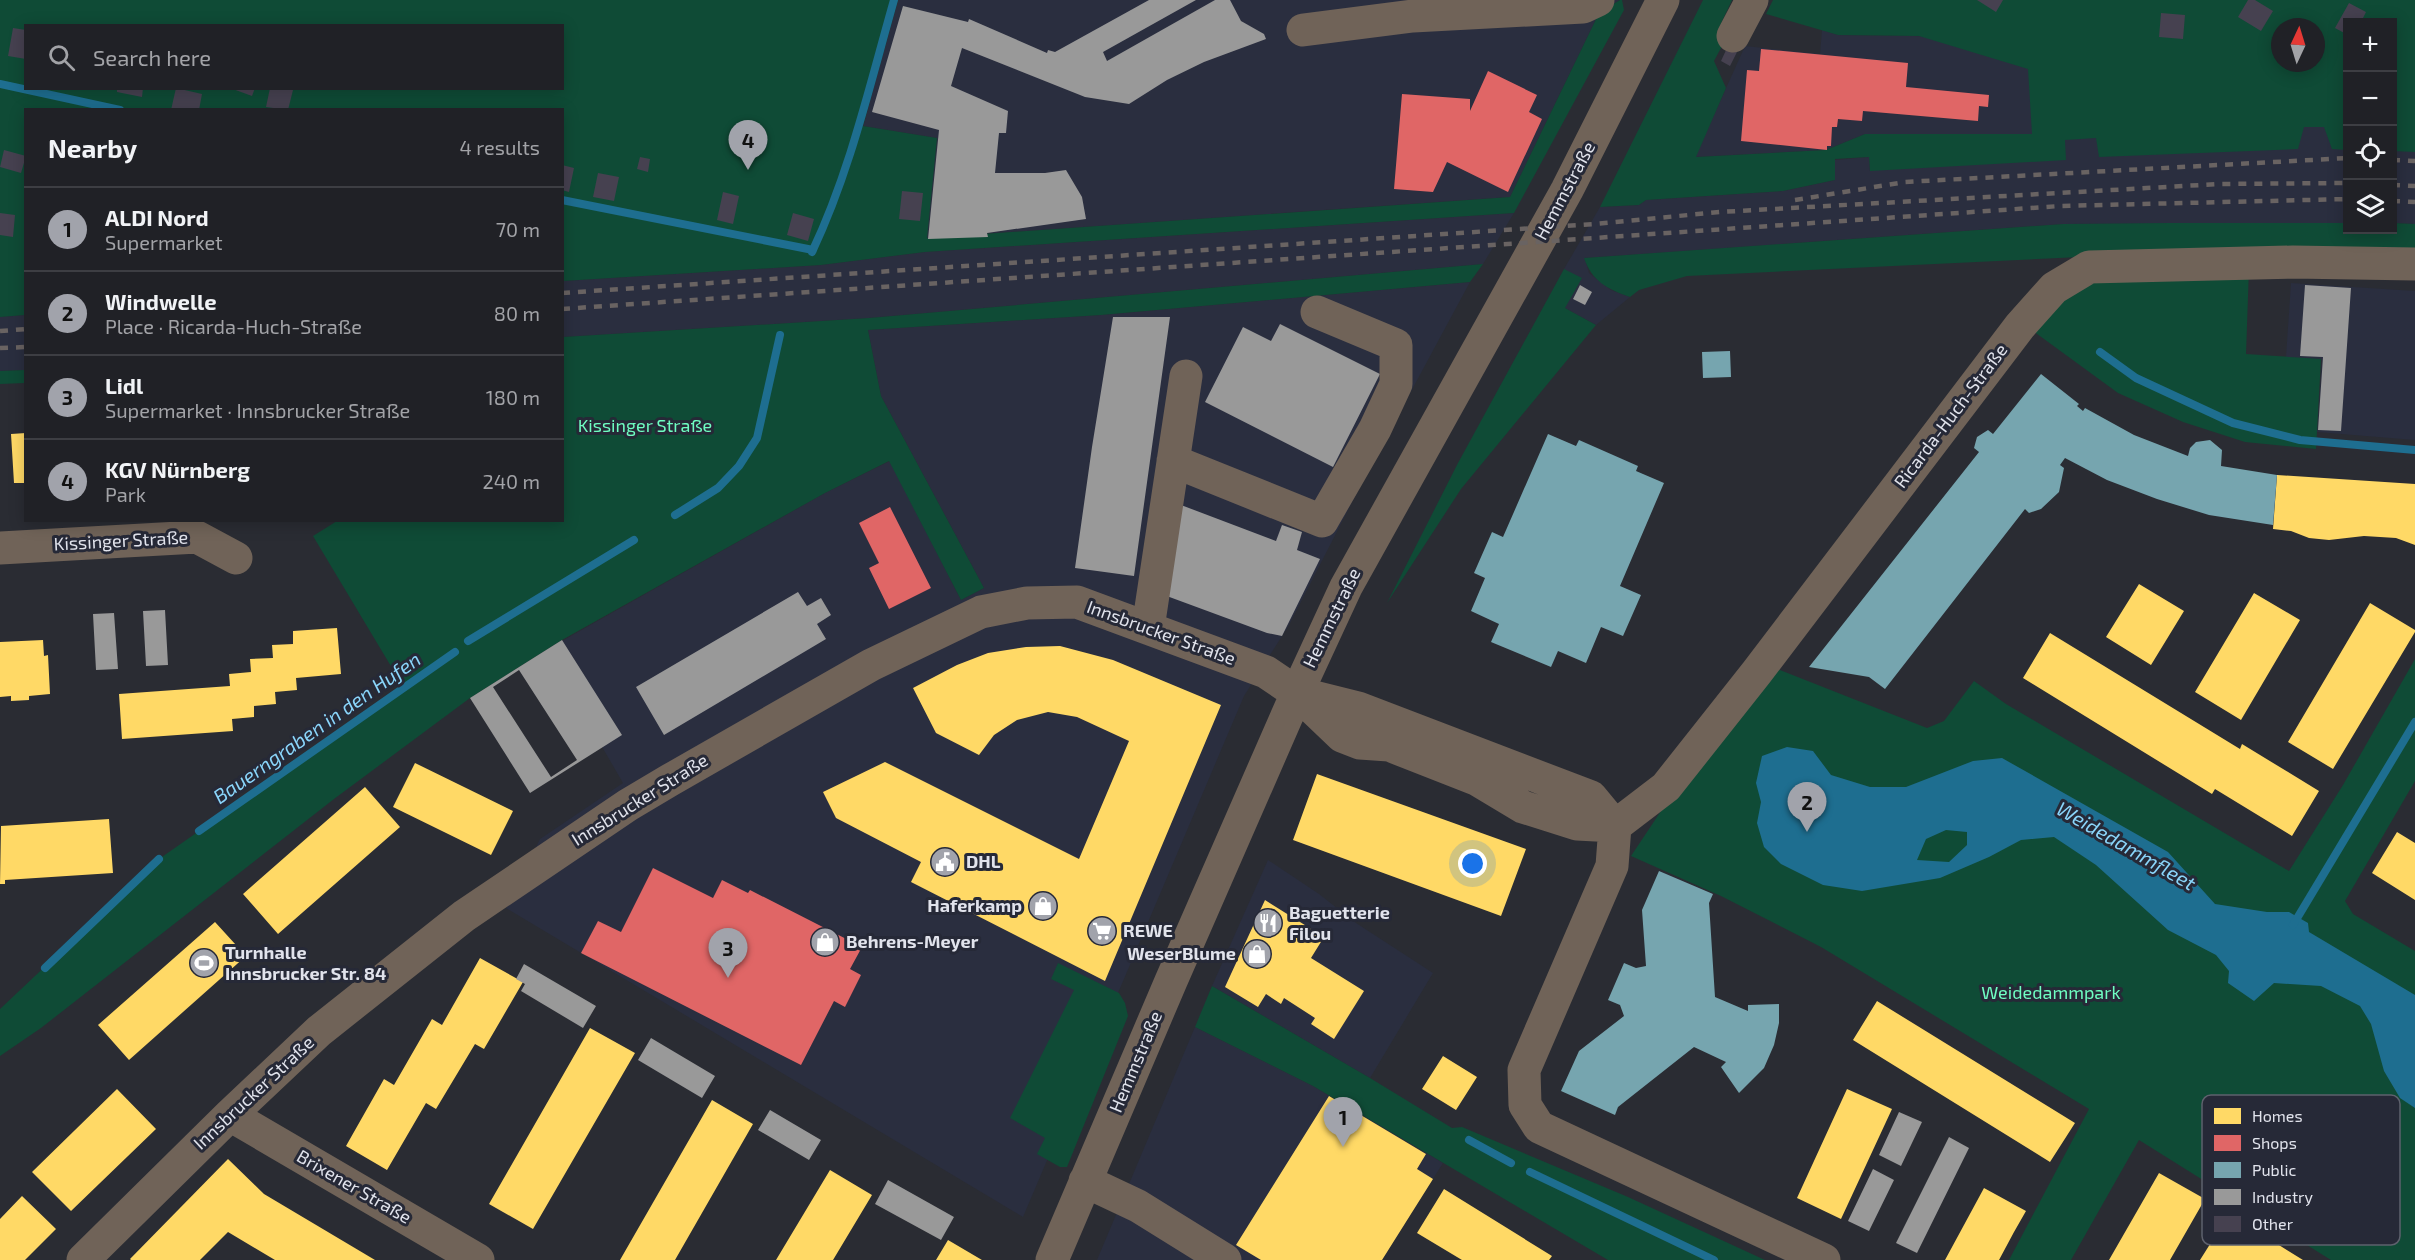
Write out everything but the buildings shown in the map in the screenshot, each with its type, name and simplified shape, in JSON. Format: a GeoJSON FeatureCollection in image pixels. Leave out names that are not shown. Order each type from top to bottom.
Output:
{"type":"FeatureCollection","features":[{"type":"Feature","properties":{"kind":"street","name":"Hemmstraße"},"geometry":{"type":"LineString","coordinates":[[1052,1260],[1297,693],[1346,587],[1567,190],[1663,0]]}},
{"type":"Feature","properties":{"kind":"street"},"geometry":{"type":"LineString","coordinates":[[1733,36],[1752,0]]}},
{"type":"Feature","properties":{"kind":"street"},"geometry":{"type":"LineString","coordinates":[[1304,30],[1413,16],[1591,3]]}},
{"type":"Feature","properties":{"kind":"street","name":"Ricarda-Huch-Straße"},"geometry":{"type":"LineString","coordinates":[[1615,826],[1666,787],[1757,672],[2020,326],[2054,288],[2089,267],[2293,262],[2415,264]]}},
{"type":"Feature","properties":{"kind":"street"},"geometry":{"type":"LineString","coordinates":[[1173,461],[1322,521],[1375,429],[1396,384],[1396,345],[1317,312]]}},
{"type":"Feature","properties":{"kind":"street"},"geometry":{"type":"LineString","coordinates":[[1148,628],[1186,376]]}},
{"type":"Feature","properties":{"kind":"street","name":"Kissinger Straße"},"geometry":{"type":"LineString","coordinates":[[0,548],[197,537],[236,558]]}},
{"type":"Feature","properties":{"kind":"street","name":"Innsbrucker Straße"},"geometry":{"type":"LineString","coordinates":[[83,1260],[319,1031],[464,916],[628,805],[830,702],[871,665],[981,612],[1027,603],[1077,602],[1266,672],[1297,693]]}},
{"type":"Feature","properties":{"kind":"street"},"geometry":{"type":"LineString","coordinates":[[1297,693],[1358,708],[1592,797],[1615,826],[1612,866],[1524,1070],[1525,1106],[1539,1126],[1824,1260]]}},
{"type":"Feature","properties":{"kind":"street","name":"Brixener Straße"},"geometry":{"type":"LineString","coordinates":[[230,1115],[478,1260]]}},
{"type":"Feature","properties":{"kind":"street"},"geometry":{"type":"LineString","coordinates":[[1085,1181],[1138,1206],[1225,1260]]}},
{"type":"Feature","properties":{"kind":"shaded area"},"geometry":{"type":"Polygon","coordinates":[[[898,0],[1620,0],[1599,13],[1510,197],[926,238],[937,138],[863,126],[898,0]]]}},
{"type":"Feature","properties":{"kind":"shaded area"},"geometry":{"type":"Polygon","coordinates":[[[1822,30],[1838,35],[2044,38],[2271,62],[2271,72],[2325,72],[2325,61],[2343,60],[2343,223],[2063,224],[1585,258],[1589,273],[1611,290],[1630,297],[1596,325],[1565,308],[1564,269],[1600,207],[1639,205],[1646,200],[1783,191],[1835,180],[1835,160],[1869,157],[1870,171],[2031,134],[1865,134],[1826,150],[1695,157],[1745,46],[1820,54],[1822,30]]]}},
{"type":"Feature","properties":{"kind":"shaded area"},"geometry":{"type":"Polygon","coordinates":[[[2397,65],[2415,67],[2415,224],[2397,223],[2397,65]]]}},
{"type":"Feature","properties":{"kind":"shaded area"},"geometry":{"type":"Polygon","coordinates":[[[1514,213],[1483,264],[869,318],[564,337],[564,281],[821,265],[925,252],[1514,213]]]}},
{"type":"Feature","properties":{"kind":"shaded area"},"geometry":{"type":"Polygon","coordinates":[[[1470,282],[1367,473],[1289,625],[1244,696],[1023,1217],[506,908],[540,839],[623,783],[546,650],[825,493],[890,461],[961,600],[984,588],[881,396],[868,330],[1101,315],[1470,282]]]}},
{"type":"Feature","properties":{"kind":"shaded area"},"geometry":{"type":"Polygon","coordinates":[[[2291,283],[2415,291],[2415,440],[2317,432],[2322,360],[2286,357],[2291,283]]]}},
{"type":"Feature","properties":{"kind":"shaded area"},"geometry":{"type":"Polygon","coordinates":[[[24,315],[24,370],[0,371],[0,317],[24,315]]]}},
{"type":"Feature","properties":{"kind":"shaded area"},"geometry":{"type":"Polygon","coordinates":[[[1268,860],[1319,894],[1356,923],[1433,973],[1370,1078],[1212,986],[1268,860]]]}},
{"type":"Feature","properties":{"kind":"shaded area"},"geometry":{"type":"Polygon","coordinates":[[[1195,1027],[1313,1086],[1443,1163],[1382,1260],[1097,1260],[1195,1027]]]}},
{"type":"Feature","properties":{"kind":"green space"},"geometry":{"type":"Polygon","coordinates":[[[0,0],[898,0],[863,126],[937,138],[927,238],[1510,197],[1599,13],[1620,0],[1622,0],[1624,10],[1514,213],[925,252],[821,265],[564,281],[564,108],[24,108],[24,315],[0,317],[0,0]]]}},
{"type":"Feature","properties":{"kind":"green space"},"geometry":{"type":"Polygon","coordinates":[[[1703,0],[1732,0],[1717,32],[1729,33],[1714,61],[1726,88],[1696,157],[1826,150],[1865,134],[2032,134],[2028,69],[1919,36],[1838,35],[1766,14],[1773,0],[2415,0],[2415,152],[2397,151],[2397,18],[2343,18],[2343,150],[2332,149],[2324,127],[2304,127],[2298,149],[2099,157],[2096,138],[2065,140],[2066,160],[1870,171],[1869,157],[1835,159],[1835,180],[1783,191],[1646,200],[1639,205],[1600,207],[1703,0]]]}},
{"type":"Feature","properties":{"kind":"green space"},"geometry":{"type":"Polygon","coordinates":[[[2343,223],[2343,234],[2397,234],[2397,223],[2415,224],[2415,253],[2101,256],[1687,276],[1639,290],[1630,297],[1601,283],[1591,273],[1584,258],[2063,224],[2343,223]]]}},
{"type":"Feature","properties":{"kind":"green space"},"geometry":{"type":"Polygon","coordinates":[[[1483,264],[1470,282],[1101,315],[868,330],[881,396],[984,588],[961,600],[889,461],[825,493],[562,640],[470,698],[334,799],[41,1028],[0,1056],[0,1009],[159,859],[404,688],[313,536],[335,522],[564,522],[564,337],[869,318],[1483,264]]]}},
{"type":"Feature","properties":{"kind":"green space"},"geometry":{"type":"Polygon","coordinates":[[[2249,268],[2246,354],[2321,359],[2316,449],[2245,442],[2183,422],[2118,393],[2029,328],[2074,281],[2249,268]]]}},
{"type":"Feature","properties":{"kind":"green space"},"geometry":{"type":"Polygon","coordinates":[[[1564,269],[1582,278],[1565,308],[1596,325],[1461,489],[1387,603],[1458,463],[1564,269]]]}},
{"type":"Feature","properties":{"kind":"green space"},"geometry":{"type":"Polygon","coordinates":[[[24,370],[24,383],[0,384],[0,371],[24,370]]]}},
{"type":"Feature","properties":{"kind":"green space","name":"Weidedammpark"},"geometry":{"type":"Polygon","coordinates":[[[2415,659],[2415,781],[2345,901],[2353,914],[2415,951],[2415,1260],[2331,1260],[2307,1245],[2400,1245],[2400,1095],[2202,1095],[2202,1179],[2139,1140],[2071,1260],[2009,1260],[2089,1109],[1821,947],[1721,896],[1631,856],[1687,772],[1772,667],[1927,728],[1944,721],[1974,681],[2006,704],[2289,871],[2343,785],[2415,659]]]}},
{"type":"Feature","properties":{"kind":"green space"},"geometry":{"type":"Polygon","coordinates":[[[1058,963],[1119,993],[1125,1003],[1128,1016],[1067,1167],[1060,1167],[1037,1154],[1045,1138],[1010,1118],[1074,990],[1051,979],[1058,963]]]}},
{"type":"Feature","properties":{"kind":"green space"},"geometry":{"type":"Polygon","coordinates":[[[1212,986],[1452,1128],[1462,1127],[1628,1197],[1765,1260],[1608,1260],[1313,1086],[1195,1027],[1212,986]]]}},
{"type":"Feature","properties":{"kind":"water","name":"Weidedammfleet"},"geometry":{"type":"Polygon","coordinates":[[[1787,747],[1813,751],[1831,775],[1870,787],[1906,787],[1973,761],[2002,758],[2168,852],[2215,904],[2267,912],[2289,912],[2308,923],[2309,932],[2415,995],[2415,1108],[2400,1098],[2384,1071],[2371,1024],[2360,1006],[2321,986],[2274,983],[2254,1001],[2228,983],[2229,971],[2216,955],[2168,930],[2096,865],[2054,837],[2021,840],[1940,878],[1862,891],[1823,885],[1781,864],[1764,847],[1757,823],[1761,802],[1756,783],[1762,756],[1787,747]],[[1946,830],[1926,839],[1917,860],[1949,862],[1967,845],[1967,832],[1946,830]]]}},
{"type":"Feature","properties":{"kind":"waterway","name":"Bauerngraben in den Hufen"},"geometry":{"type":"LineString","coordinates":[[812,252],[848,159],[894,0]]}},
{"type":"Feature","properties":{"kind":"waterway"},"geometry":{"type":"LineString","coordinates":[[0,84],[24,89]]}},
{"type":"Feature","properties":{"kind":"waterway"},"geometry":{"type":"LineString","coordinates":[[28,90],[111,108]]}},
{"type":"Feature","properties":{"kind":"waterway"},"geometry":{"type":"LineString","coordinates":[[564,200],[813,250]]}},
{"type":"Feature","properties":{"kind":"waterway","name":"Bauerngraben in den Hufen"},"geometry":{"type":"LineString","coordinates":[[675,515],[718,488],[739,466],[757,438],[780,335]]}},
{"type":"Feature","properties":{"kind":"waterway"},"geometry":{"type":"LineString","coordinates":[[2100,352],[2136,378],[2233,423],[2300,440],[2415,450]]}},
{"type":"Feature","properties":{"kind":"waterway","name":"Bauerngraben in den Hufen"},"geometry":{"type":"LineString","coordinates":[[468,641],[634,540]]}},
{"type":"Feature","properties":{"kind":"waterway","name":"Bauerngraben in den Hufen"},"geometry":{"type":"LineString","coordinates":[[199,831],[455,652]]}},
{"type":"Feature","properties":{"kind":"waterway"},"geometry":{"type":"LineString","coordinates":[[2293,925],[2415,722]]}},
{"type":"Feature","properties":{"kind":"waterway","name":"Bauerngraben in den Hufen"},"geometry":{"type":"LineString","coordinates":[[45,968],[159,859]]}},
{"type":"Feature","properties":{"kind":"waterway"},"geometry":{"type":"LineString","coordinates":[[1469,1140],[1511,1163]]}},
{"type":"Feature","properties":{"kind":"waterway"},"geometry":{"type":"LineString","coordinates":[[1530,1172],[1714,1260]]}},
{"type":"Feature","properties":{"kind":"railway"},"geometry":{"type":"LineString","coordinates":[[1795,200],[1905,182],[2343,158]]}},
{"type":"Feature","properties":{"kind":"railway"},"geometry":{"type":"LineString","coordinates":[[2397,160],[2415,161]]}},
{"type":"Feature","properties":{"kind":"railway"},"geometry":{"type":"LineString","coordinates":[[564,293],[1594,224],[1720,212],[2219,184],[2343,183]]}},
{"type":"Feature","properties":{"kind":"railway"},"geometry":{"type":"LineString","coordinates":[[2397,185],[2415,186]]}},
{"type":"Feature","properties":{"kind":"railway"},"geometry":{"type":"LineString","coordinates":[[564,309],[2060,206],[2343,199]]}},
{"type":"Feature","properties":{"kind":"railway"},"geometry":{"type":"LineString","coordinates":[[2397,201],[2415,202]]}},
{"type":"Feature","properties":{"kind":"railway"},"geometry":{"type":"LineString","coordinates":[[0,331],[24,329]]}},
{"type":"Feature","properties":{"kind":"railway"},"geometry":{"type":"LineString","coordinates":[[0,348],[24,347]]}},
{"type":"Feature","properties":{"kind":"place","name":"KGV Nürnberg"},"geometry":{"type":"Point","coordinates":[748,170]}},
{"type":"Feature","properties":{"kind":"place","name":"Windwelle"},"geometry":{"type":"Point","coordinates":[1807,832]}},
{"type":"Feature","properties":{"kind":"place","name":"DHL"},"geometry":{"type":"Point","coordinates":[945,862]}},
{"type":"Feature","properties":{"kind":"place","name":"Haferkamp"},"geometry":{"type":"Point","coordinates":[1043,906]}},
{"type":"Feature","properties":{"kind":"place","name":"Baguetterie Filou"},"geometry":{"type":"Point","coordinates":[1268,923]}},
{"type":"Feature","properties":{"kind":"place","name":"REWE"},"geometry":{"type":"Point","coordinates":[1102,931]}},
{"type":"Feature","properties":{"kind":"place","name":"Behrens-Meyer"},"geometry":{"type":"Point","coordinates":[825,942]}},
{"type":"Feature","properties":{"kind":"place","name":"WeserBlume"},"geometry":{"type":"Point","coordinates":[1257,954]}},
{"type":"Feature","properties":{"kind":"place","name":"Turnhalle Innsbrucker Str. 84"},"geometry":{"type":"Point","coordinates":[204,963]}},
{"type":"Feature","properties":{"kind":"place","name":"Lidl"},"geometry":{"type":"Point","coordinates":[728,978]}},
{"type":"Feature","properties":{"kind":"place","name":"ALDI Nord"},"geometry":{"type":"Point","coordinates":[1343,1147]}}]}
